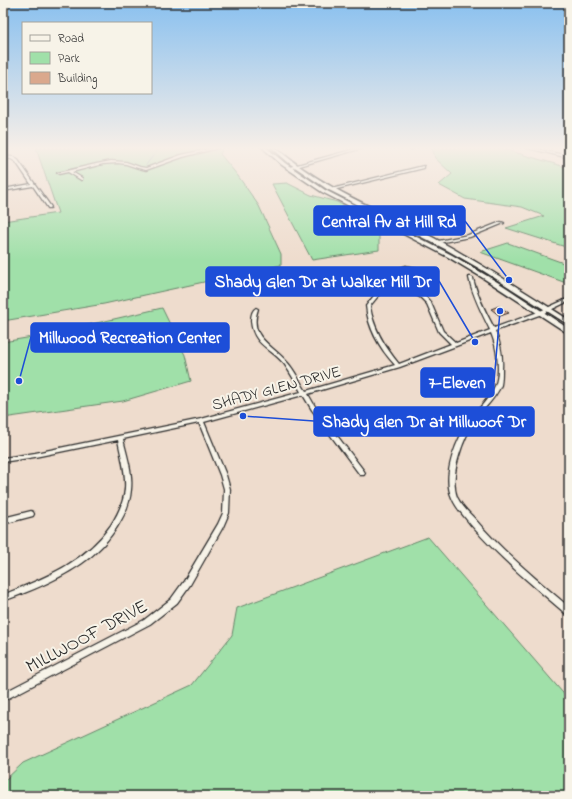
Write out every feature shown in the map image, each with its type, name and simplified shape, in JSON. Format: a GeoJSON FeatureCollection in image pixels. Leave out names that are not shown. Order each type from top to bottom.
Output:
{"type":"FeatureCollection","features":[{"type":"Feature","properties":{"kind":"main road"},"geometry":{"type":"LineString","coordinates":[[316,185],[454,259],[504,289],[569,332]]}},
{"type":"Feature","properties":{"kind":"main road"},"geometry":{"type":"LineString","coordinates":[[327,185],[438,242],[496,276],[569,323]]}},
{"type":"Feature","properties":{"kind":"street"},"geometry":{"type":"LineString","coordinates":[[3,190],[30,185]]}},
{"type":"Feature","properties":{"kind":"street"},"geometry":{"type":"LineString","coordinates":[[32,185],[49,208]]}},
{"type":"Feature","properties":{"kind":"street"},"geometry":{"type":"LineString","coordinates":[[333,189],[348,185]]}},
{"type":"Feature","properties":{"kind":"street"},"geometry":{"type":"LineString","coordinates":[[438,242],[469,236],[502,223]]}},
{"type":"Feature","properties":{"kind":"street"},"geometry":{"type":"LineString","coordinates":[[398,366],[385,351],[369,312],[369,304],[388,282],[394,272],[407,267],[416,269]]}},
{"type":"Feature","properties":{"kind":"street"},"geometry":{"type":"LineString","coordinates":[[471,278],[472,286],[493,331],[500,353],[497,385],[468,427],[457,451],[454,461],[453,493],[458,504],[476,527],[499,551],[569,612]]}},
{"type":"Feature","properties":{"kind":"street"},"geometry":{"type":"LineString","coordinates":[[388,282],[412,290],[423,297],[429,303],[441,332],[455,345]]}},
{"type":"Feature","properties":{"kind":"street","name":"SHADY GLEN DRIVE"},"geometry":{"type":"LineString","coordinates":[[3,460],[201,421],[305,393],[398,366],[540,313],[569,299]]}},
{"type":"Feature","properties":{"kind":"street"},"geometry":{"type":"LineString","coordinates":[[256,309],[253,320],[256,334],[262,343],[286,363],[314,409],[362,473]]}},
{"type":"Feature","properties":{"kind":"street","name":"MILLWOOF DRIVE"},"geometry":{"type":"LineString","coordinates":[[3,697],[147,622],[174,601],[187,583],[221,525],[226,513],[228,500],[223,475],[201,421]]}},
{"type":"Feature","properties":{"kind":"street"},"geometry":{"type":"LineString","coordinates":[[3,598],[74,564],[94,551],[110,533],[121,513],[128,488],[128,478],[120,437]]}},
{"type":"Feature","properties":{"kind":"street"},"geometry":{"type":"LineString","coordinates":[[3,521],[31,514]]}},
{"type":"Feature","properties":{"kind":"green space"},"geometry":{"type":"Polygon","coordinates":[[[49,185],[245,185],[259,206],[281,254],[281,265],[104,304],[3,321],[3,221],[58,213],[49,185]]]}},
{"type":"Feature","properties":{"kind":"green space"},"geometry":{"type":"Polygon","coordinates":[[[273,185],[292,185],[311,195],[337,202],[380,226],[379,250],[312,260],[273,185]]]}},
{"type":"Feature","properties":{"kind":"green space"},"geometry":{"type":"Polygon","coordinates":[[[440,185],[569,185],[569,248],[506,228],[544,216],[522,207],[465,199],[440,185]]]}},
{"type":"Feature","properties":{"kind":"green space"},"geometry":{"type":"Polygon","coordinates":[[[508,243],[569,265],[569,284],[480,252],[508,243]]]}},
{"type":"Feature","properties":{"kind":"green space"},"geometry":{"type":"Polygon","coordinates":[[[162,308],[185,355],[191,381],[123,401],[3,418],[3,342],[44,335],[162,308]]]}},
{"type":"Feature","properties":{"kind":"green space"},"geometry":{"type":"Polygon","coordinates":[[[428,537],[569,700],[569,796],[3,796],[3,782],[23,763],[192,685],[232,635],[237,608],[428,537]]]}},
{"type":"Feature","properties":{"kind":"building"},"geometry":{"type":"Polygon","coordinates":[[[499,306],[509,313],[500,316],[491,309],[499,306]]]}},
{"type":"Feature","properties":{"kind":"place","name":"Central Av at Hill Rd"},"geometry":{"type":"Point","coordinates":[509,280]}},
{"type":"Feature","properties":{"kind":"place","name":"7-Eleven"},"geometry":{"type":"Point","coordinates":[500,311]}},
{"type":"Feature","properties":{"kind":"place","name":"Shady Glen Dr at Walker Mill Dr"},"geometry":{"type":"Point","coordinates":[475,342]}},
{"type":"Feature","properties":{"kind":"place","name":"Millwood Recreation Center"},"geometry":{"type":"Point","coordinates":[19,381]}},
{"type":"Feature","properties":{"kind":"place","name":"Shady Glen Dr at Millwoof Dr"},"geometry":{"type":"Point","coordinates":[243,416]}}]}
